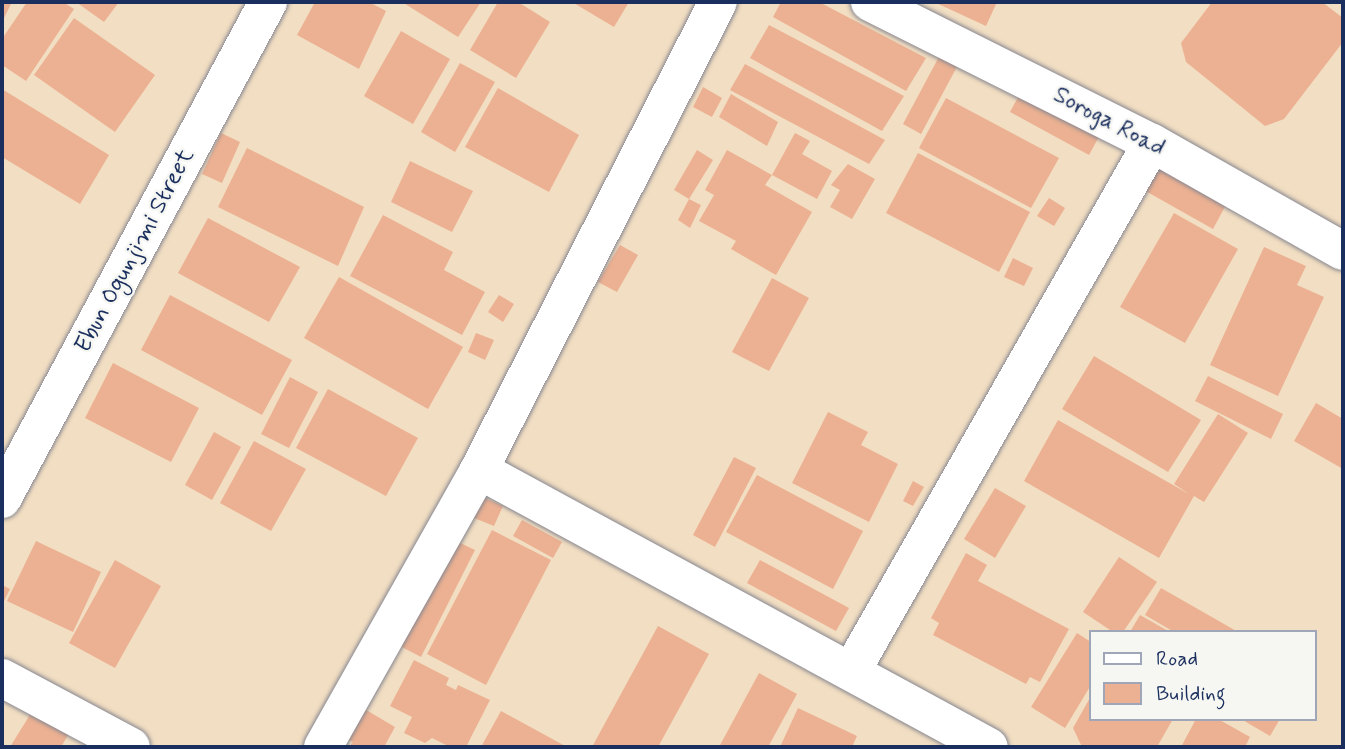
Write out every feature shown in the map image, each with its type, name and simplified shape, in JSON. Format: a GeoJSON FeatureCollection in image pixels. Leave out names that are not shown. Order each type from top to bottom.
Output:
{"type":"FeatureCollection","features":[{"type":"Feature","properties":{"kind":"street","name":"Ebun Ogunjimi Street"},"geometry":{"type":"LineString","coordinates":[[2,499],[268,2]]}},
{"type":"Feature","properties":{"kind":"street"},"geometry":{"type":"LineString","coordinates":[[323,747],[479,470],[718,2]]}},
{"type":"Feature","properties":{"kind":"street","name":"Soroga Road"},"geometry":{"type":"LineString","coordinates":[[870,2],[1152,143],[1343,251]]}},
{"type":"Feature","properties":{"kind":"street"},"geometry":{"type":"LineString","coordinates":[[852,670],[1152,143]]}},
{"type":"Feature","properties":{"kind":"street"},"geometry":{"type":"LineString","coordinates":[[479,470],[852,670],[989,747]]}},
{"type":"Feature","properties":{"kind":"street"},"geometry":{"type":"LineString","coordinates":[[2,678],[131,747]]}},
{"type":"Feature","properties":{"kind":"building"},"geometry":{"type":"Polygon","coordinates":[[[2,2],[12,2],[2,22],[2,2]]]}},
{"type":"Feature","properties":{"kind":"building"},"geometry":{"type":"Polygon","coordinates":[[[27,2],[63,2],[74,9],[26,81],[2,65],[2,39],[27,2]]]}},
{"type":"Feature","properties":{"kind":"building"},"geometry":{"type":"Polygon","coordinates":[[[76,2],[119,2],[104,22],[76,2]]]}},
{"type":"Feature","properties":{"kind":"building"},"geometry":{"type":"Polygon","coordinates":[[[315,2],[369,2],[386,11],[359,69],[297,35],[315,2]]]}},
{"type":"Feature","properties":{"kind":"building"},"geometry":{"type":"Polygon","coordinates":[[[402,2],[481,2],[458,37],[402,2]]]}},
{"type":"Feature","properties":{"kind":"building"},"geometry":{"type":"Polygon","coordinates":[[[498,2],[518,2],[550,22],[516,78],[470,50],[498,2]]]}},
{"type":"Feature","properties":{"kind":"building"},"geometry":{"type":"Polygon","coordinates":[[[572,2],[629,2],[614,27],[572,2]]]}},
{"type":"Feature","properties":{"kind":"building"},"geometry":{"type":"Polygon","coordinates":[[[781,2],[819,2],[926,58],[906,91],[773,17],[781,2]]]}},
{"type":"Feature","properties":{"kind":"building"},"geometry":{"type":"Polygon","coordinates":[[[934,2],[997,2],[986,26],[934,2]]]}},
{"type":"Feature","properties":{"kind":"building"},"geometry":{"type":"Polygon","coordinates":[[[1212,2],[1322,2],[1343,18],[1343,42],[1284,119],[1265,126],[1186,62],[1181,43],[1212,2]]]}},
{"type":"Feature","properties":{"kind":"building"},"geometry":{"type":"Polygon","coordinates":[[[74,18],[155,75],[115,132],[34,75],[74,18]]]}},
{"type":"Feature","properties":{"kind":"building"},"geometry":{"type":"Polygon","coordinates":[[[769,25],[904,96],[882,131],[750,58],[769,25]]]}},
{"type":"Feature","properties":{"kind":"building"},"geometry":{"type":"Polygon","coordinates":[[[401,31],[450,59],[413,124],[364,96],[401,31]]]}},
{"type":"Feature","properties":{"kind":"building"},"geometry":{"type":"Polygon","coordinates":[[[941,53],[959,63],[921,134],[903,124],[941,53]]]}},
{"type":"Feature","properties":{"kind":"building"},"geometry":{"type":"Polygon","coordinates":[[[460,63],[495,82],[455,152],[421,132],[460,63]]]}},
{"type":"Feature","properties":{"kind":"building"},"geometry":{"type":"Polygon","coordinates":[[[745,64],[885,140],[869,164],[730,90],[745,64]]]}},
{"type":"Feature","properties":{"kind":"building"},"geometry":{"type":"Polygon","coordinates":[[[703,87],[722,98],[712,117],[693,107],[703,87]]]}},
{"type":"Feature","properties":{"kind":"building"},"geometry":{"type":"Polygon","coordinates":[[[498,88],[579,135],[549,192],[465,147],[498,88]]]}},
{"type":"Feature","properties":{"kind":"building"},"geometry":{"type":"Polygon","coordinates":[[[2,89],[109,155],[80,204],[2,157],[2,89]]]}},
{"type":"Feature","properties":{"kind":"building"},"geometry":{"type":"Polygon","coordinates":[[[1022,90],[1101,133],[1089,155],[1010,112],[1022,90]]]}},
{"type":"Feature","properties":{"kind":"building"},"geometry":{"type":"Polygon","coordinates":[[[731,94],[778,122],[767,146],[719,117],[731,94]]]}},
{"type":"Feature","properties":{"kind":"building"},"geometry":{"type":"Polygon","coordinates":[[[946,98],[1059,158],[1031,208],[919,148],[946,98]]]}},
{"type":"Feature","properties":{"kind":"building"},"geometry":{"type":"Polygon","coordinates":[[[221,133],[240,142],[222,183],[202,174],[221,133]]]}},
{"type":"Feature","properties":{"kind":"building"},"geometry":{"type":"Polygon","coordinates":[[[795,133],[810,141],[802,154],[832,171],[817,199],[772,175],[795,133]]]}},
{"type":"Feature","properties":{"kind":"building"},"geometry":{"type":"Polygon","coordinates":[[[247,148],[364,207],[338,266],[218,207],[247,148]]]}},
{"type":"Feature","properties":{"kind":"building"},"geometry":{"type":"Polygon","coordinates":[[[697,150],[713,160],[689,199],[674,190],[697,150]]]}},
{"type":"Feature","properties":{"kind":"building"},"geometry":{"type":"Polygon","coordinates":[[[727,150],[772,175],[765,185],[812,212],[776,275],[731,249],[736,241],[699,221],[714,195],[705,190],[727,150]]]}},
{"type":"Feature","properties":{"kind":"building"},"geometry":{"type":"Polygon","coordinates":[[[918,153],[1030,212],[999,272],[886,213],[918,153]]]}},
{"type":"Feature","properties":{"kind":"building"},"geometry":{"type":"Polygon","coordinates":[[[410,161],[473,191],[452,232],[391,202],[410,161]]]}},
{"type":"Feature","properties":{"kind":"building"},"geometry":{"type":"Polygon","coordinates":[[[848,164],[875,179],[852,219],[830,207],[840,190],[831,185],[848,164]]]}},
{"type":"Feature","properties":{"kind":"building"},"geometry":{"type":"Polygon","coordinates":[[[1156,164],[1227,203],[1213,229],[1142,189],[1156,164]]]}},
{"type":"Feature","properties":{"kind":"building"},"geometry":{"type":"Polygon","coordinates":[[[1049,198],[1065,208],[1054,226],[1037,216],[1049,198]]]}},
{"type":"Feature","properties":{"kind":"building"},"geometry":{"type":"Polygon","coordinates":[[[689,199],[701,205],[690,228],[678,220],[689,199]]]}},
{"type":"Feature","properties":{"kind":"building"},"geometry":{"type":"Polygon","coordinates":[[[1174,213],[1238,249],[1185,343],[1120,307],[1174,213]]]}},
{"type":"Feature","properties":{"kind":"building"},"geometry":{"type":"Polygon","coordinates":[[[383,215],[453,252],[444,270],[485,292],[462,335],[350,276],[383,215]]]}},
{"type":"Feature","properties":{"kind":"building"},"geometry":{"type":"Polygon","coordinates":[[[208,218],[300,267],[269,322],[178,273],[208,218]]]}},
{"type":"Feature","properties":{"kind":"building"},"geometry":{"type":"Polygon","coordinates":[[[620,245],[638,255],[617,292],[598,282],[620,245]]]}},
{"type":"Feature","properties":{"kind":"building"},"geometry":{"type":"Polygon","coordinates":[[[1264,247],[1306,266],[1297,285],[1324,297],[1278,396],[1210,365],[1264,247]]]}},
{"type":"Feature","properties":{"kind":"building"},"geometry":{"type":"Polygon","coordinates":[[[1013,258],[1033,268],[1024,286],[1004,277],[1013,258]]]}},
{"type":"Feature","properties":{"kind":"building"},"geometry":{"type":"Polygon","coordinates":[[[339,277],[463,347],[428,409],[304,338],[339,277]]]}},
{"type":"Feature","properties":{"kind":"building"},"geometry":{"type":"Polygon","coordinates":[[[772,278],[809,298],[769,371],[732,352],[772,278]]]}},
{"type":"Feature","properties":{"kind":"building"},"geometry":{"type":"Polygon","coordinates":[[[170,295],[292,360],[262,415],[141,350],[170,295]]]}},
{"type":"Feature","properties":{"kind":"building"},"geometry":{"type":"Polygon","coordinates":[[[499,295],[514,304],[503,322],[488,312],[499,295]]]}},
{"type":"Feature","properties":{"kind":"building"},"geometry":{"type":"Polygon","coordinates":[[[476,333],[494,340],[485,360],[468,352],[476,333]]]}},
{"type":"Feature","properties":{"kind":"building"},"geometry":{"type":"Polygon","coordinates":[[[1094,356],[1201,420],[1168,472],[1062,409],[1094,356]]]}},
{"type":"Feature","properties":{"kind":"building"},"geometry":{"type":"Polygon","coordinates":[[[113,363],[199,408],[171,462],[85,418],[113,363]]]}},
{"type":"Feature","properties":{"kind":"building"},"geometry":{"type":"Polygon","coordinates":[[[1208,376],[1283,414],[1271,439],[1195,401],[1208,376]]]}},
{"type":"Feature","properties":{"kind":"building"},"geometry":{"type":"Polygon","coordinates":[[[290,377],[318,392],[289,448],[261,434],[290,377]]]}},
{"type":"Feature","properties":{"kind":"building"},"geometry":{"type":"Polygon","coordinates":[[[328,389],[418,438],[386,496],[296,448],[328,389]]]}},
{"type":"Feature","properties":{"kind":"building"},"geometry":{"type":"Polygon","coordinates":[[[1316,403],[1343,419],[1343,469],[1294,441],[1316,403]]]}},
{"type":"Feature","properties":{"kind":"building"},"geometry":{"type":"Polygon","coordinates":[[[828,412],[868,432],[861,445],[898,464],[869,522],[792,483],[828,412]]]}},
{"type":"Feature","properties":{"kind":"building"},"geometry":{"type":"Polygon","coordinates":[[[1218,414],[1248,433],[1204,502],[1194,496],[1159,558],[1024,481],[1058,420],[1189,494],[1174,484],[1218,414]]]}},
{"type":"Feature","properties":{"kind":"building"},"geometry":{"type":"Polygon","coordinates":[[[214,432],[241,447],[212,500],[185,485],[214,432]]]}},
{"type":"Feature","properties":{"kind":"building"},"geometry":{"type":"Polygon","coordinates":[[[254,441],[306,469],[271,531],[220,503],[254,441]]]}},
{"type":"Feature","properties":{"kind":"building"},"geometry":{"type":"Polygon","coordinates":[[[734,457],[756,468],[715,547],[693,535],[734,457]]]}},
{"type":"Feature","properties":{"kind":"building"},"geometry":{"type":"Polygon","coordinates":[[[757,475],[863,531],[833,589],[726,532],[757,475]]]}},
{"type":"Feature","properties":{"kind":"building"},"geometry":{"type":"Polygon","coordinates":[[[913,481],[924,487],[913,506],[903,501],[913,481]]]}},
{"type":"Feature","properties":{"kind":"building"},"geometry":{"type":"Polygon","coordinates":[[[995,488],[1026,506],[995,558],[964,539],[995,488]]]}},
{"type":"Feature","properties":{"kind":"building"},"geometry":{"type":"Polygon","coordinates":[[[478,495],[503,506],[494,526],[469,516],[478,495]]]}},
{"type":"Feature","properties":{"kind":"building"},"geometry":{"type":"Polygon","coordinates":[[[522,520],[562,542],[553,558],[513,536],[522,520]]]}},
{"type":"Feature","properties":{"kind":"building"},"geometry":{"type":"Polygon","coordinates":[[[492,530],[551,560],[486,685],[427,654],[492,530]]]}},
{"type":"Feature","properties":{"kind":"building"},"geometry":{"type":"Polygon","coordinates":[[[452,539],[475,550],[421,657],[398,645],[452,539]]]}},
{"type":"Feature","properties":{"kind":"building"},"geometry":{"type":"Polygon","coordinates":[[[36,541],[101,572],[73,632],[7,601],[36,541]]]}},
{"type":"Feature","properties":{"kind":"building"},"geometry":{"type":"Polygon","coordinates":[[[966,553],[987,565],[978,581],[1069,629],[1040,682],[1030,677],[1026,684],[933,635],[939,623],[931,618],[966,553]]]}},
{"type":"Feature","properties":{"kind":"building"},"geometry":{"type":"Polygon","coordinates":[[[1119,557],[1157,582],[1124,630],[1110,630],[1083,612],[1119,557]]]}},
{"type":"Feature","properties":{"kind":"building"},"geometry":{"type":"Polygon","coordinates":[[[115,560],[161,586],[115,668],[69,643],[115,560]]]}},
{"type":"Feature","properties":{"kind":"building"},"geometry":{"type":"Polygon","coordinates":[[[760,560],[849,608],[836,631],[747,583],[760,560]]]}},
{"type":"Feature","properties":{"kind":"building"},"geometry":{"type":"Polygon","coordinates":[[[2,585],[10,589],[2,605],[2,585]]]}},
{"type":"Feature","properties":{"kind":"building"},"geometry":{"type":"Polygon","coordinates":[[[1161,588],[1234,630],[1171,630],[1145,615],[1161,588]]]}},
{"type":"Feature","properties":{"kind":"building"},"geometry":{"type":"Polygon","coordinates":[[[1140,615],[1166,630],[1131,630],[1140,615]]]}},
{"type":"Feature","properties":{"kind":"building"},"geometry":{"type":"Polygon","coordinates":[[[658,626],[709,654],[658,747],[592,747],[658,626]]]}},
{"type":"Feature","properties":{"kind":"building"},"geometry":{"type":"Polygon","coordinates":[[[1077,633],[1090,641],[1090,687],[1065,728],[1031,707],[1077,633]]]}},
{"type":"Feature","properties":{"kind":"building"},"geometry":{"type":"Polygon","coordinates":[[[414,660],[449,678],[446,685],[456,690],[458,685],[490,700],[466,747],[450,747],[432,738],[425,743],[404,733],[412,717],[390,706],[414,660]]]}},
{"type":"Feature","properties":{"kind":"building"},"geometry":{"type":"Polygon","coordinates":[[[759,673],[797,694],[768,747],[719,747],[759,673]]]}},
{"type":"Feature","properties":{"kind":"building"},"geometry":{"type":"Polygon","coordinates":[[[1090,698],[1090,721],[1172,721],[1157,747],[1082,747],[1073,728],[1090,698]]]}},
{"type":"Feature","properties":{"kind":"building"},"geometry":{"type":"Polygon","coordinates":[[[356,704],[395,727],[384,747],[349,747],[353,742],[338,733],[356,704]]]}},
{"type":"Feature","properties":{"kind":"building"},"geometry":{"type":"Polygon","coordinates":[[[36,705],[73,727],[61,747],[10,747],[36,705]]]}},
{"type":"Feature","properties":{"kind":"building"},"geometry":{"type":"Polygon","coordinates":[[[798,708],[857,736],[852,747],[780,747],[798,708]]]}},
{"type":"Feature","properties":{"kind":"building"},"geometry":{"type":"Polygon","coordinates":[[[501,711],[567,747],[481,747],[501,711]]]}},
{"type":"Feature","properties":{"kind":"building"},"geometry":{"type":"Polygon","coordinates":[[[1195,721],[1222,721],[1250,737],[1246,745],[1250,747],[1181,747],[1195,721]]]}},
{"type":"Feature","properties":{"kind":"building"},"geometry":{"type":"Polygon","coordinates":[[[1244,721],[1279,721],[1270,736],[1244,721]]]}}]}
